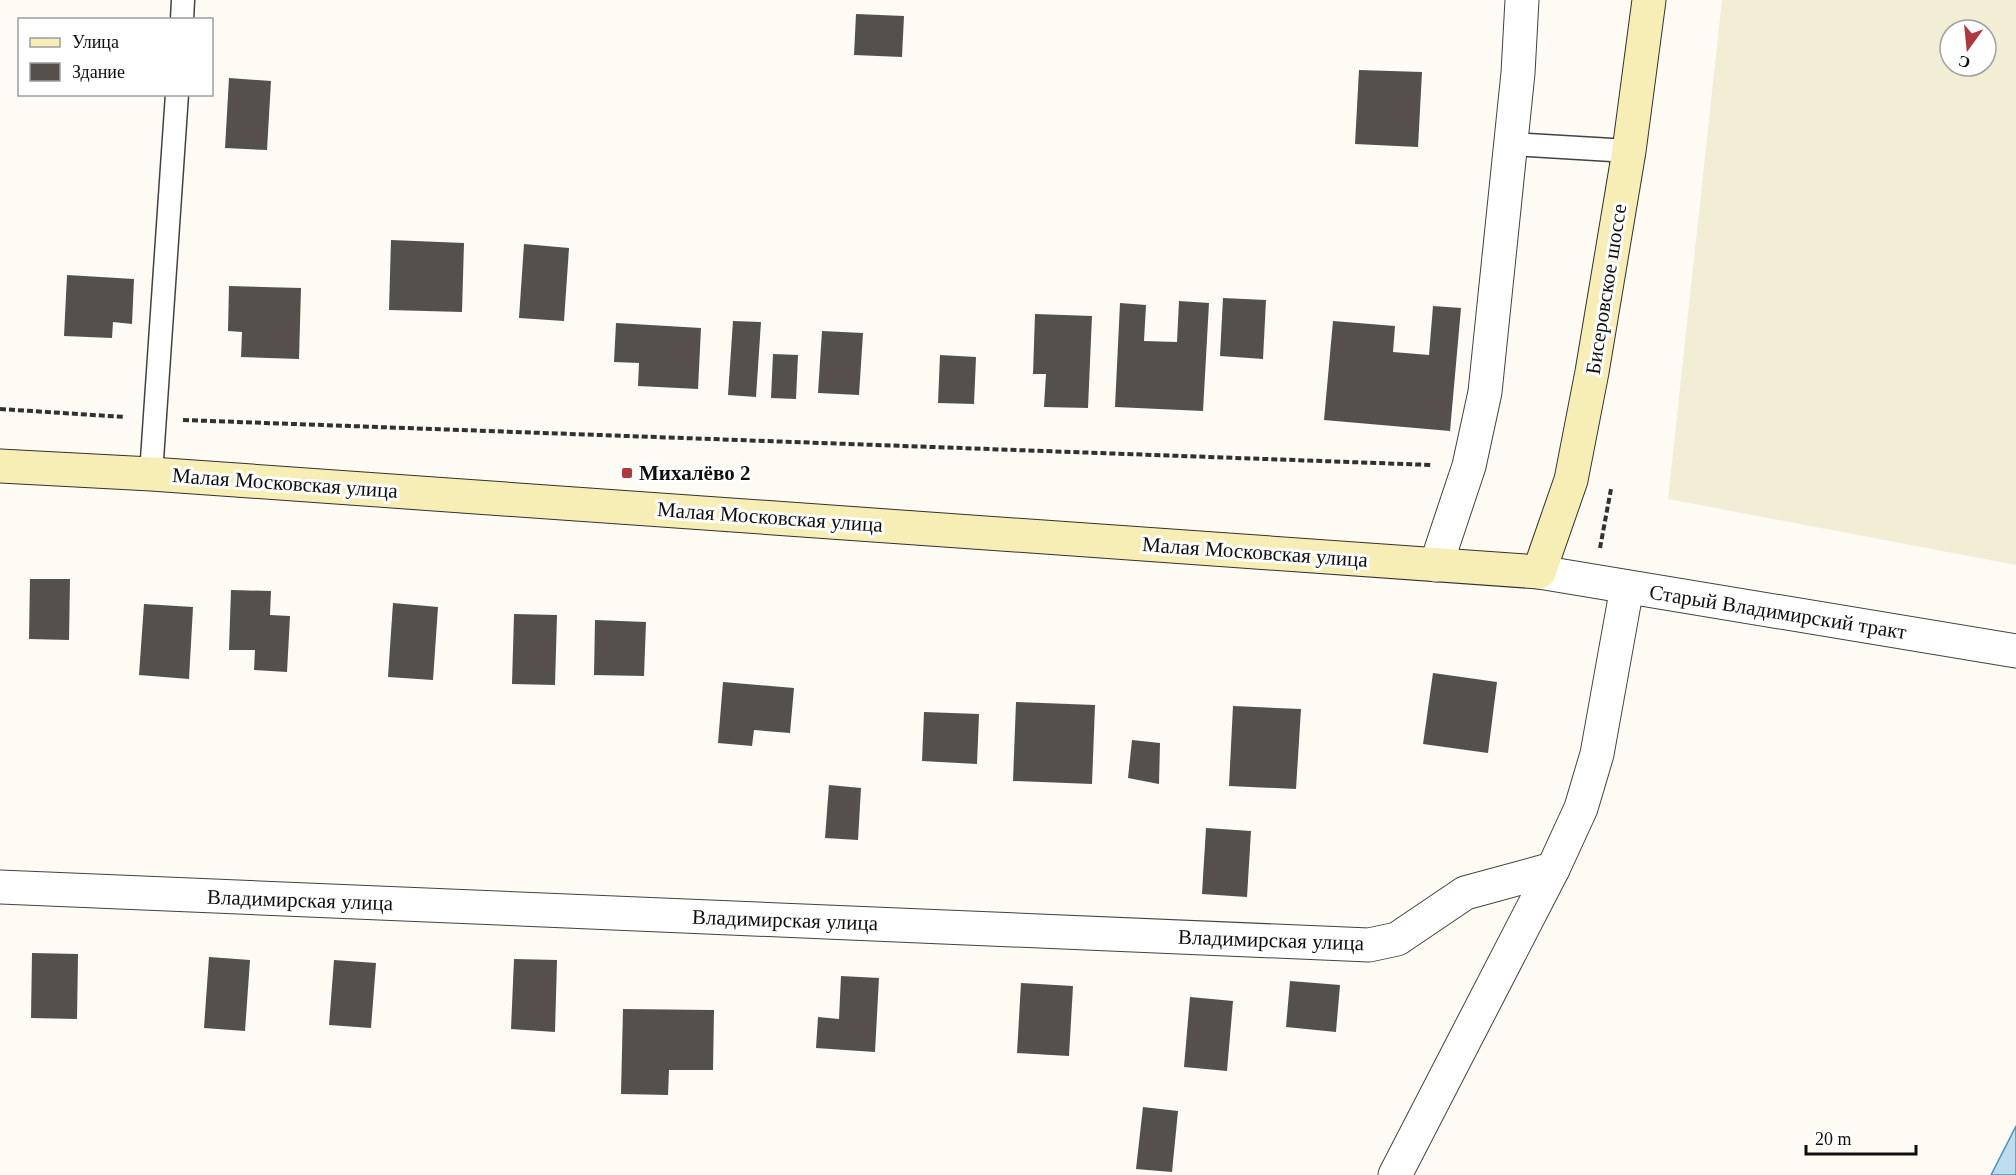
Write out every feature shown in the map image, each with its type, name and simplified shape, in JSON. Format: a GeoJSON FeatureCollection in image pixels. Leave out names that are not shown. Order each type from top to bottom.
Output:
{"type":"FeatureCollection","features":[{"type":"Feature","properties":{"kind":"main road","name":"Бисеровское шоссе"},"geometry":{"type":"LineString","coordinates":[[1539,572],[1571,480],[1592,372],[1629,151],[1649,0]]}},
{"type":"Feature","properties":{"kind":"main road","name":"Малая Московская улица"},"geometry":{"type":"LineString","coordinates":[[0,466],[150,474],[1539,572]]}},
{"type":"Feature","properties":{"kind":"street"},"geometry":{"type":"LineString","coordinates":[[1436,565],[1469,466],[1485,392],[1518,73],[1522,0]]}},
{"type":"Feature","properties":{"kind":"street","name":"Старый Владимирский тракт"},"geometry":{"type":"LineString","coordinates":[[1539,572],[2016,651]]}},
{"type":"Feature","properties":{"kind":"street"},"geometry":{"type":"LineString","coordinates":[[1395,1175],[1553,869],[1581,808],[1597,754],[1627,587]]}},
{"type":"Feature","properties":{"kind":"street","name":"Владимирская улица"},"geometry":{"type":"LineString","coordinates":[[0,887],[1369,945],[1397,939],[1465,893],[1553,869]]}},
{"type":"Feature","properties":{"kind":"lane"},"geometry":{"type":"LineString","coordinates":[[182,18],[183,0]]}},
{"type":"Feature","properties":{"kind":"lane"},"geometry":{"type":"LineString","coordinates":[[150,474],[177,96]]}},
{"type":"Feature","properties":{"kind":"lane"},"geometry":{"type":"LineString","coordinates":[[1510,144],[1629,151]]}},
{"type":"Feature","properties":{"kind":"path"},"geometry":{"type":"LineString","coordinates":[[0,409],[155,418],[1469,466]]}},
{"type":"Feature","properties":{"kind":"shaded area"},"geometry":{"type":"Polygon","coordinates":[[[1722,0],[2016,0],[2016,565],[1668,499],[1722,0]]]}},
{"type":"Feature","properties":{"kind":"water"},"geometry":{"type":"Polygon","coordinates":[[[2016,1126],[2016,1175],[1991,1175],[2016,1126]]]}},
{"type":"Feature","properties":{"kind":"building"},"geometry":{"type":"Polygon","coordinates":[[[856,14],[904,16],[902,57],[854,55],[856,14]]]}},
{"type":"Feature","properties":{"kind":"building"},"geometry":{"type":"Polygon","coordinates":[[[1359,70],[1422,72],[1418,147],[1355,144],[1359,70]]]}},
{"type":"Feature","properties":{"kind":"building"},"geometry":{"type":"Polygon","coordinates":[[[229,78],[271,81],[267,150],[225,148],[229,78]]]}},
{"type":"Feature","properties":{"kind":"building"},"geometry":{"type":"Polygon","coordinates":[[[391,240],[464,243],[462,312],[389,310],[391,240]]]}},
{"type":"Feature","properties":{"kind":"building"},"geometry":{"type":"Polygon","coordinates":[[[524,244],[569,248],[564,321],[519,318],[524,244]]]}},
{"type":"Feature","properties":{"kind":"building"},"geometry":{"type":"Polygon","coordinates":[[[67,275],[134,279],[132,324],[113,322],[112,338],[64,336],[67,275]]]}},
{"type":"Feature","properties":{"kind":"building"},"geometry":{"type":"Polygon","coordinates":[[[229,286],[301,288],[299,359],[241,357],[242,332],[228,331],[229,286]]]}},
{"type":"Feature","properties":{"kind":"building"},"geometry":{"type":"Polygon","coordinates":[[[1223,298],[1266,300],[1263,359],[1220,356],[1223,298]]]}},
{"type":"Feature","properties":{"kind":"building"},"geometry":{"type":"Polygon","coordinates":[[[1179,301],[1209,303],[1203,411],[1115,407],[1120,303],[1146,305],[1144,341],[1177,342],[1179,301]]]}},
{"type":"Feature","properties":{"kind":"building"},"geometry":{"type":"Polygon","coordinates":[[[1433,306],[1461,308],[1450,431],[1324,420],[1333,321],[1395,326],[1393,352],[1429,355],[1433,306]]]}},
{"type":"Feature","properties":{"kind":"building"},"geometry":{"type":"Polygon","coordinates":[[[1035,314],[1092,316],[1088,408],[1044,407],[1046,374],[1033,374],[1035,314]]]}},
{"type":"Feature","properties":{"kind":"building"},"geometry":{"type":"Polygon","coordinates":[[[733,321],[761,322],[756,397],[728,395],[733,321]]]}},
{"type":"Feature","properties":{"kind":"building"},"geometry":{"type":"Polygon","coordinates":[[[616,323],[701,328],[698,389],[638,386],[639,363],[614,362],[616,323]]]}},
{"type":"Feature","properties":{"kind":"building"},"geometry":{"type":"Polygon","coordinates":[[[822,331],[863,333],[859,395],[818,393],[822,331]]]}},
{"type":"Feature","properties":{"kind":"building"},"geometry":{"type":"Polygon","coordinates":[[[773,354],[798,355],[796,399],[771,398],[773,354]]]}},
{"type":"Feature","properties":{"kind":"building"},"geometry":{"type":"Polygon","coordinates":[[[940,355],[976,357],[974,404],[938,403],[940,355]]]}},
{"type":"Feature","properties":{"kind":"building"},"geometry":{"type":"Polygon","coordinates":[[[30,579],[70,579],[69,640],[29,639],[30,579]]]}},
{"type":"Feature","properties":{"kind":"building"},"geometry":{"type":"Polygon","coordinates":[[[231,590],[271,591],[270,615],[290,616],[287,672],[254,670],[255,650],[229,650],[231,590]]]}},
{"type":"Feature","properties":{"kind":"building"},"geometry":{"type":"Polygon","coordinates":[[[393,603],[438,607],[433,680],[388,677],[393,603]]]}},
{"type":"Feature","properties":{"kind":"building"},"geometry":{"type":"Polygon","coordinates":[[[144,604],[193,607],[189,679],[139,675],[144,604]]]}},
{"type":"Feature","properties":{"kind":"building"},"geometry":{"type":"Polygon","coordinates":[[[514,614],[557,615],[555,685],[512,684],[514,614]]]}},
{"type":"Feature","properties":{"kind":"building"},"geometry":{"type":"Polygon","coordinates":[[[595,620],[646,622],[644,676],[594,675],[595,620]]]}},
{"type":"Feature","properties":{"kind":"building"},"geometry":{"type":"Polygon","coordinates":[[[1433,673],[1497,682],[1488,753],[1423,744],[1433,673]]]}},
{"type":"Feature","properties":{"kind":"building"},"geometry":{"type":"Polygon","coordinates":[[[723,682],[794,688],[790,733],[754,730],[752,746],[718,743],[723,682]]]}},
{"type":"Feature","properties":{"kind":"building"},"geometry":{"type":"Polygon","coordinates":[[[1016,702],[1095,705],[1092,784],[1013,781],[1016,702]]]}},
{"type":"Feature","properties":{"kind":"building"},"geometry":{"type":"Polygon","coordinates":[[[1233,706],[1301,709],[1296,789],[1229,786],[1233,706]]]}},
{"type":"Feature","properties":{"kind":"building"},"geometry":{"type":"Polygon","coordinates":[[[924,712],[979,714],[977,764],[922,761],[924,712]]]}},
{"type":"Feature","properties":{"kind":"building"},"geometry":{"type":"Polygon","coordinates":[[[1132,740],[1160,743],[1159,784],[1128,778],[1132,740]]]}},
{"type":"Feature","properties":{"kind":"building"},"geometry":{"type":"Polygon","coordinates":[[[829,785],[861,788],[858,840],[825,838],[829,785]]]}},
{"type":"Feature","properties":{"kind":"building"},"geometry":{"type":"Polygon","coordinates":[[[1206,828],[1251,831],[1247,897],[1202,894],[1206,828]]]}},
{"type":"Feature","properties":{"kind":"building"},"geometry":{"type":"Polygon","coordinates":[[[32,953],[78,954],[77,1019],[31,1018],[32,953]]]}},
{"type":"Feature","properties":{"kind":"building"},"geometry":{"type":"Polygon","coordinates":[[[209,957],[250,960],[245,1031],[204,1028],[209,957]]]}},
{"type":"Feature","properties":{"kind":"building"},"geometry":{"type":"Polygon","coordinates":[[[514,959],[557,960],[555,1032],[511,1029],[514,959]]]}},
{"type":"Feature","properties":{"kind":"building"},"geometry":{"type":"Polygon","coordinates":[[[334,960],[376,963],[371,1028],[329,1025],[334,960]]]}},
{"type":"Feature","properties":{"kind":"building"},"geometry":{"type":"Polygon","coordinates":[[[841,976],[879,978],[875,1052],[816,1048],[818,1017],[839,1019],[841,976]]]}},
{"type":"Feature","properties":{"kind":"building"},"geometry":{"type":"Polygon","coordinates":[[[1290,981],[1340,985],[1336,1032],[1286,1027],[1290,981]]]}},
{"type":"Feature","properties":{"kind":"building"},"geometry":{"type":"Polygon","coordinates":[[[1021,983],[1073,986],[1069,1056],[1017,1053],[1021,983]]]}},
{"type":"Feature","properties":{"kind":"building"},"geometry":{"type":"Polygon","coordinates":[[[1190,997],[1233,1001],[1227,1071],[1184,1067],[1190,997]]]}},
{"type":"Feature","properties":{"kind":"building"},"geometry":{"type":"Polygon","coordinates":[[[623,1009],[714,1010],[713,1070],[669,1070],[668,1095],[621,1094],[623,1009]]]}},
{"type":"Feature","properties":{"kind":"building"},"geometry":{"type":"Polygon","coordinates":[[[1143,1107],[1178,1111],[1172,1172],[1136,1169],[1143,1107]]]}},
{"type":"Feature","properties":{"kind":"place","name":"Михалёво 2"},"geometry":{"type":"Point","coordinates":[627,473]}}]}
